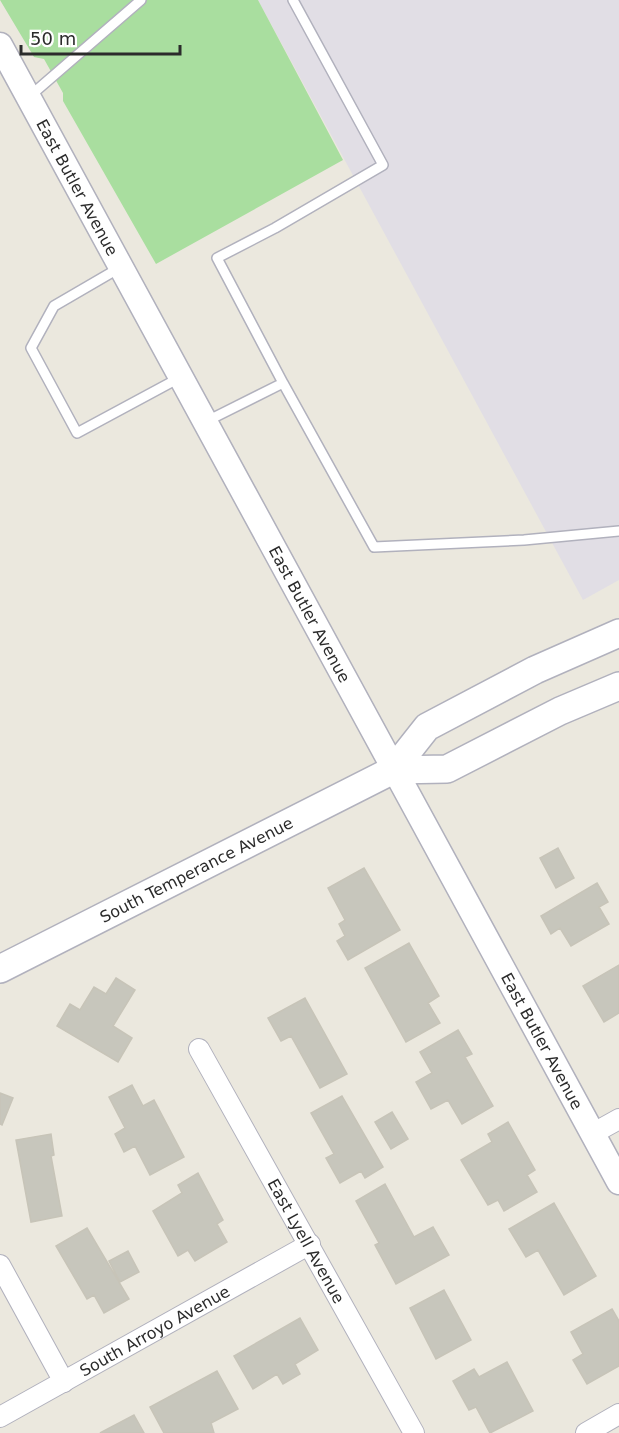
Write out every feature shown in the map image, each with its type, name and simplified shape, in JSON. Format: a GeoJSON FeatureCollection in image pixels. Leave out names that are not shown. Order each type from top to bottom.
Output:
{"type":"FeatureCollection","features":[{"type":"Feature","properties":{"kind":"main road","name":"South Temperance Avenue"},"geometry":{"type":"LineString","coordinates":[[0,969],[393,770],[427,727],[535,670],[619,633]]}},
{"type":"Feature","properties":{"kind":"main road","name":"South Temperance Avenue"},"geometry":{"type":"LineString","coordinates":[[393,770],[447,769],[560,711],[619,687]]}},
{"type":"Feature","properties":{"kind":"street","name":"East Butler Avenue"},"geometry":{"type":"LineString","coordinates":[[0,45],[619,1182]]}},
{"type":"Feature","properties":{"kind":"street","name":"East Lyell Avenue"},"geometry":{"type":"LineString","coordinates":[[199,1049],[414,1433]]}},
{"type":"Feature","properties":{"kind":"street"},"geometry":{"type":"LineString","coordinates":[[592,1134],[619,1119]]}},
{"type":"Feature","properties":{"kind":"street","name":"South Arroyo Avenue"},"geometry":{"type":"LineString","coordinates":[[0,1417],[310,1244]]}},
{"type":"Feature","properties":{"kind":"street"},"geometry":{"type":"LineString","coordinates":[[0,1265],[64,1382]]}},
{"type":"Feature","properties":{"kind":"street"},"geometry":{"type":"LineString","coordinates":[[586,1433],[619,1414]]}},
{"type":"Feature","properties":{"kind":"lane"},"geometry":{"type":"LineString","coordinates":[[28,97],[141,0]]}},
{"type":"Feature","properties":{"kind":"lane"},"geometry":{"type":"LineString","coordinates":[[293,0],[383,165],[284,223],[217,258],[374,547],[524,540],[619,531]]}},
{"type":"Feature","properties":{"kind":"lane"},"geometry":{"type":"LineString","coordinates":[[121,267],[54,306],[32,348],[36,358],[77,433],[181,377]]}},
{"type":"Feature","properties":{"kind":"lane"},"geometry":{"type":"LineString","coordinates":[[205,422],[283,383]]}},
{"type":"Feature","properties":{"kind":"shaded area"},"geometry":{"type":"Polygon","coordinates":[[[258,0],[619,0],[619,580],[583,600],[258,0]]]}},
{"type":"Feature","properties":{"kind":"green space"},"geometry":{"type":"Polygon","coordinates":[[[0,0],[258,0],[343,160],[156,264],[63,101],[63,93],[44,59],[34,57],[0,0]]]}},
{"type":"Feature","properties":{"kind":"building"},"geometry":{"type":"Polygon","coordinates":[[[558,848],[574,878],[556,888],[540,858],[558,848]]]}},
{"type":"Feature","properties":{"kind":"building"},"geometry":{"type":"Polygon","coordinates":[[[364,868],[400,930],[348,960],[337,941],[345,936],[339,924],[345,920],[328,888],[364,868]]]}},
{"type":"Feature","properties":{"kind":"building"},"geometry":{"type":"Polygon","coordinates":[[[597,883],[608,902],[599,907],[609,924],[571,946],[560,928],[551,934],[541,916],[597,883]]]}},
{"type":"Feature","properties":{"kind":"building"},"geometry":{"type":"Polygon","coordinates":[[[409,943],[439,996],[428,1003],[440,1023],[406,1042],[365,968],[409,943]]]}},
{"type":"Feature","properties":{"kind":"building"},"geometry":{"type":"Polygon","coordinates":[[[619,965],[619,1013],[604,1022],[583,986],[619,965]]]}},
{"type":"Feature","properties":{"kind":"building"},"geometry":{"type":"Polygon","coordinates":[[[116,978],[135,990],[113,1026],[132,1038],[118,1062],[57,1026],[70,1004],[80,1010],[94,987],[106,994],[116,978]]]}},
{"type":"Feature","properties":{"kind":"building"},"geometry":{"type":"Polygon","coordinates":[[[305,998],[347,1074],[320,1088],[291,1036],[281,1041],[268,1018],[305,998]]]}},
{"type":"Feature","properties":{"kind":"building"},"geometry":{"type":"Polygon","coordinates":[[[458,1030],[472,1054],[465,1057],[493,1106],[462,1124],[448,1100],[431,1109],[416,1082],[432,1073],[420,1052],[458,1030]]]}},
{"type":"Feature","properties":{"kind":"building"},"geometry":{"type":"Polygon","coordinates":[[[132,1085],[143,1106],[154,1100],[184,1157],[150,1175],[135,1146],[124,1152],[115,1134],[125,1128],[109,1097],[132,1085]]]}},
{"type":"Feature","properties":{"kind":"building"},"geometry":{"type":"Polygon","coordinates":[[[0,1093],[13,1098],[2,1125],[0,1124],[0,1093]]]}},
{"type":"Feature","properties":{"kind":"building"},"geometry":{"type":"Polygon","coordinates":[[[342,1096],[383,1167],[365,1178],[361,1171],[340,1183],[326,1158],[334,1154],[311,1113],[342,1096]]]}},
{"type":"Feature","properties":{"kind":"building"},"geometry":{"type":"Polygon","coordinates":[[[392,1112],[408,1139],[391,1149],[375,1122],[392,1112]]]}},
{"type":"Feature","properties":{"kind":"building"},"geometry":{"type":"Polygon","coordinates":[[[508,1122],[535,1170],[527,1175],[537,1192],[504,1211],[498,1200],[488,1205],[461,1160],[492,1142],[488,1134],[508,1122]]]}},
{"type":"Feature","properties":{"kind":"building"},"geometry":{"type":"Polygon","coordinates":[[[51,1134],[54,1155],[51,1156],[62,1216],[31,1222],[16,1140],[51,1134]]]}},
{"type":"Feature","properties":{"kind":"building"},"geometry":{"type":"Polygon","coordinates":[[[198,1173],[223,1220],[217,1224],[227,1242],[195,1261],[188,1250],[178,1256],[153,1211],[182,1193],[178,1185],[198,1173]]]}},
{"type":"Feature","properties":{"kind":"building"},"geometry":{"type":"Polygon","coordinates":[[[385,1184],[414,1237],[433,1227],[449,1255],[396,1284],[375,1245],[379,1243],[356,1201],[385,1184]]]}},
{"type":"Feature","properties":{"kind":"building"},"geometry":{"type":"Polygon","coordinates":[[[554,1203],[596,1276],[564,1295],[538,1250],[526,1257],[509,1229],[554,1203]]]}},
{"type":"Feature","properties":{"kind":"building"},"geometry":{"type":"Polygon","coordinates":[[[87,1228],[129,1299],[104,1313],[94,1295],[87,1299],[56,1246],[87,1228]]]}},
{"type":"Feature","properties":{"kind":"building"},"geometry":{"type":"Polygon","coordinates":[[[128,1251],[139,1272],[120,1282],[109,1261],[128,1251]]]}},
{"type":"Feature","properties":{"kind":"building"},"geometry":{"type":"Polygon","coordinates":[[[444,1290],[471,1340],[436,1359],[410,1308],[444,1290]]]}},
{"type":"Feature","properties":{"kind":"building"},"geometry":{"type":"Polygon","coordinates":[[[612,1309],[619,1321],[619,1366],[587,1384],[573,1360],[583,1354],[571,1332],[612,1309]]]}},
{"type":"Feature","properties":{"kind":"building"},"geometry":{"type":"Polygon","coordinates":[[[300,1318],[318,1350],[295,1364],[300,1374],[283,1384],[277,1374],[253,1389],[234,1356],[300,1318]]]}},
{"type":"Feature","properties":{"kind":"building"},"geometry":{"type":"Polygon","coordinates":[[[507,1362],[533,1411],[490,1433],[476,1407],[469,1410],[453,1381],[474,1369],[479,1377],[507,1362]]]}},
{"type":"Feature","properties":{"kind":"building"},"geometry":{"type":"Polygon","coordinates":[[[217,1371],[238,1409],[211,1423],[214,1433],[164,1433],[150,1407],[217,1371]]]}},
{"type":"Feature","properties":{"kind":"building"},"geometry":{"type":"Polygon","coordinates":[[[134,1415],[144,1433],[100,1433],[134,1415]]]}}]}
